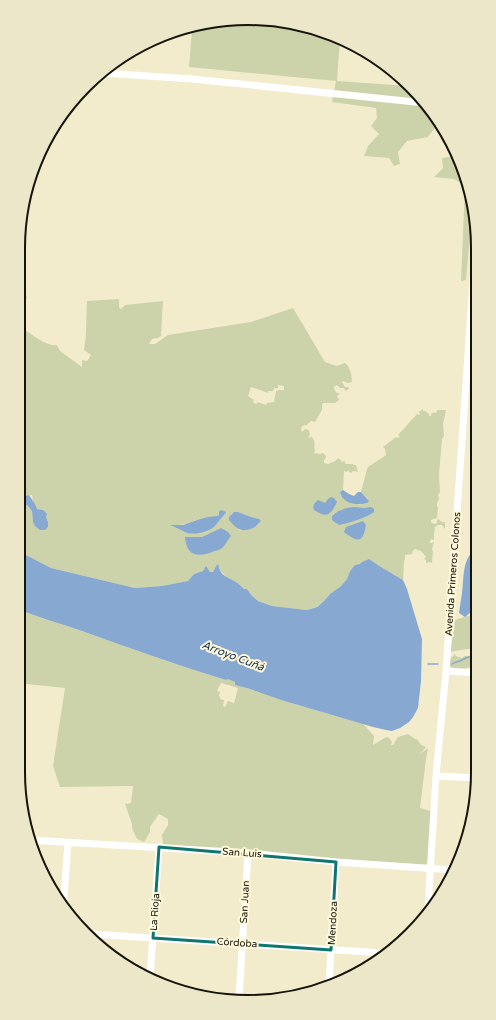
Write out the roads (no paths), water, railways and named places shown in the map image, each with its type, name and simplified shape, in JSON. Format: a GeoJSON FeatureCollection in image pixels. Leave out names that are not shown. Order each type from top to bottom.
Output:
{"type":"FeatureCollection","features":[{"type":"Feature","properties":{"kind":"street"},"geometry":{"type":"LineString","coordinates":[[108,74],[192,79],[417,102]]}},
{"type":"Feature","properties":{"kind":"street","name":"Avenida Primeros Colonos"},"geometry":{"type":"LineString","coordinates":[[428,903],[436,776],[446,671],[471,311]]}},
{"type":"Feature","properties":{"kind":"street"},"geometry":{"type":"LineString","coordinates":[[446,671],[471,673]]}},
{"type":"Feature","properties":{"kind":"street"},"geometry":{"type":"LineString","coordinates":[[436,776],[471,778]]}},
{"type":"Feature","properties":{"kind":"street","name":"San Luis"},"geometry":{"type":"LineString","coordinates":[[36,841],[248,853],[336,862],[449,870]]}},
{"type":"Feature","properties":{"kind":"street"},"geometry":{"type":"LineString","coordinates":[[64,897],[68,843]]}},
{"type":"Feature","properties":{"kind":"street","name":"La Rioja"},"geometry":{"type":"LineString","coordinates":[[150,973],[159,847]]}},
{"type":"Feature","properties":{"kind":"street","name":"San Juan"},"geometry":{"type":"LineString","coordinates":[[239,995],[248,853]]}},
{"type":"Feature","properties":{"kind":"street","name":"Mendoza"},"geometry":{"type":"LineString","coordinates":[[329,979],[336,862]]}},
{"type":"Feature","properties":{"kind":"street","name":"Córdoba"},"geometry":{"type":"LineString","coordinates":[[95,934],[377,953]]}},
{"type":"Feature","properties":{"kind":"water"},"geometry":{"type":"Polygon","coordinates":[[[343,490],[354,496],[358,492],[361,492],[369,501],[363,504],[347,502],[340,492],[343,490]]]}},
{"type":"Feature","properties":{"kind":"water"},"geometry":{"type":"Polygon","coordinates":[[[29,495],[37,509],[43,510],[47,514],[46,517],[48,527],[45,530],[40,530],[35,526],[32,511],[27,505],[25,505],[26,496],[29,495]]]}},
{"type":"Feature","properties":{"kind":"water"},"geometry":{"type":"Polygon","coordinates":[[[331,497],[337,502],[330,513],[325,515],[314,510],[314,505],[318,500],[325,503],[331,497]]]}},
{"type":"Feature","properties":{"kind":"water"},"geometry":{"type":"Polygon","coordinates":[[[354,507],[371,507],[374,509],[374,512],[352,522],[339,525],[332,520],[332,516],[337,512],[354,507]]]}},
{"type":"Feature","properties":{"kind":"water"},"geometry":{"type":"Polygon","coordinates":[[[221,510],[226,512],[225,514],[215,526],[206,531],[194,534],[187,533],[170,525],[183,525],[200,519],[217,516],[221,510]]]}},
{"type":"Feature","properties":{"kind":"water"},"geometry":{"type":"Polygon","coordinates":[[[234,512],[259,519],[261,521],[253,528],[242,530],[234,526],[229,520],[229,517],[234,512]]]}},
{"type":"Feature","properties":{"kind":"water"},"geometry":{"type":"Polygon","coordinates":[[[363,521],[366,525],[365,531],[361,538],[352,538],[344,532],[346,527],[363,521]]]}},
{"type":"Feature","properties":{"kind":"water"},"geometry":{"type":"Polygon","coordinates":[[[221,528],[228,532],[231,536],[221,549],[202,555],[193,554],[190,551],[185,537],[202,537],[221,528]]]}},
{"type":"Feature","properties":{"kind":"water"},"geometry":{"type":"Polygon","coordinates":[[[471,553],[471,612],[465,617],[459,613],[465,566],[471,553]]]}},
{"type":"Feature","properties":{"kind":"water"},"geometry":{"type":"Polygon","coordinates":[[[25,554],[51,568],[135,588],[162,586],[188,581],[194,574],[203,571],[206,566],[210,572],[213,572],[218,564],[222,574],[236,582],[244,589],[247,589],[258,601],[272,606],[307,610],[317,607],[330,594],[341,586],[355,565],[369,559],[403,580],[407,589],[422,639],[421,681],[418,708],[409,722],[400,728],[392,731],[373,727],[235,685],[235,682],[228,679],[226,680],[189,668],[26,612],[25,554]]]}},
{"type":"Feature","properties":{"kind":"waterway","name":"Arroyo Cuñá"},"geometry":{"type":"LineString","coordinates":[[452,664],[471,656]]}},
{"type":"Feature","properties":{"kind":"waterway","name":"Arroyo Cuñá"},"geometry":{"type":"LineString","coordinates":[[428,664],[438,664]]}}]}
